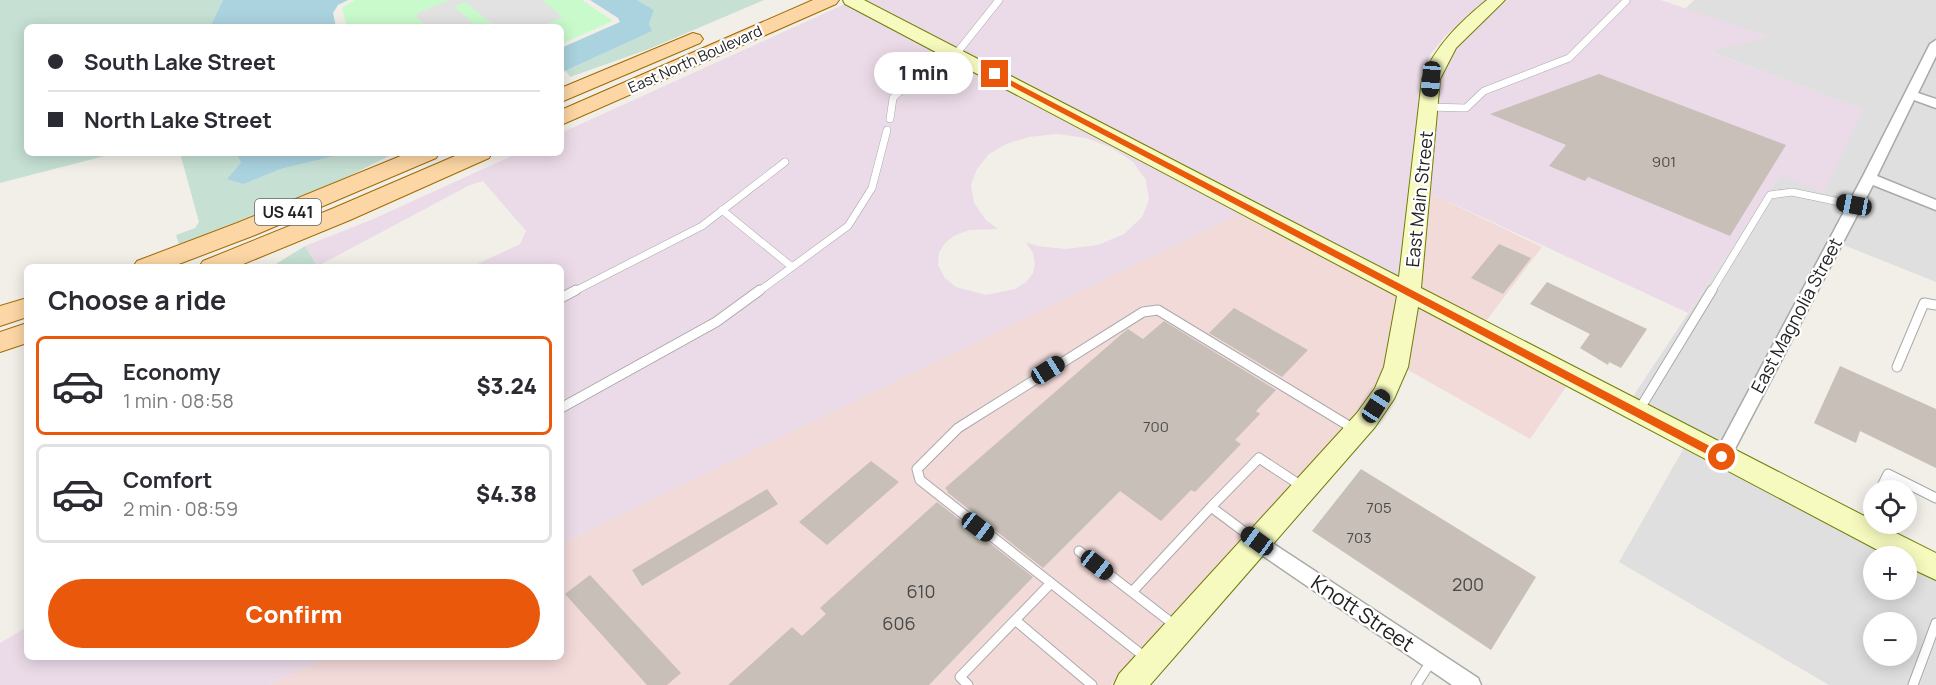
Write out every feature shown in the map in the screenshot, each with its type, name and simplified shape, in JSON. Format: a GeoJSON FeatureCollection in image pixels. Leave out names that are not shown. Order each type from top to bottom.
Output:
{"type":"FeatureCollection","features":[{"type":"Feature","properties":{"kind":"main road","name":"East North Boulevard"},"geometry":{"type":"LineString","coordinates":[[564,107],[785,0]]}},
{"type":"Feature","properties":{"kind":"main road","name":"East North Boulevard"},"geometry":{"type":"LineString","coordinates":[[564,107],[829,0]]}},
{"type":"Feature","properties":{"kind":"main road","name":"US 441"},"geometry":{"type":"LineString","coordinates":[[154,264],[268,220],[421,156]]}},
{"type":"Feature","properties":{"kind":"main road","name":"US 441"},"geometry":{"type":"LineString","coordinates":[[219,264],[342,214],[474,156]]}},
{"type":"Feature","properties":{"kind":"main road"},"geometry":{"type":"LineString","coordinates":[[0,316],[24,308]]}},
{"type":"Feature","properties":{"kind":"main road"},"geometry":{"type":"LineString","coordinates":[[0,342],[24,334]]}},
{"type":"Feature","properties":{"kind":"street"},"geometry":{"type":"LineString","coordinates":[[851,0],[1637,413],[1863,529]]}},
{"type":"Feature","properties":{"kind":"street","name":"East Main Street"},"geometry":{"type":"LineString","coordinates":[[1130,685],[1357,431],[1385,392],[1396,367],[1409,292],[1431,79],[1439,57],[1452,39],[1497,0]]}},
{"type":"Feature","properties":{"kind":"street","name":"East Magnolia Street"},"geometry":{"type":"LineString","coordinates":[[1722,457],[1869,178],[1936,44]]}},
{"type":"Feature","properties":{"kind":"street"},"geometry":{"type":"LineString","coordinates":[[1910,94],[1936,104]]}},
{"type":"Feature","properties":{"kind":"street"},"geometry":{"type":"LineString","coordinates":[[1869,178],[1936,205]]}},
{"type":"Feature","properties":{"kind":"street"},"geometry":{"type":"LineString","coordinates":[[1873,534],[1936,567]]}},
{"type":"Feature","properties":{"kind":"street","name":"Knott Street"},"geometry":{"type":"LineString","coordinates":[[1257,541],[1470,685]]}},
{"type":"Feature","properties":{"kind":"lane"},"geometry":{"type":"LineString","coordinates":[[890,119],[893,98],[950,51],[999,0]]}},
{"type":"Feature","properties":{"kind":"lane"},"geometry":{"type":"LineString","coordinates":[[1428,107],[1466,108],[1484,90],[1569,58],[1626,1]]}},
{"type":"Feature","properties":{"kind":"lane"},"geometry":{"type":"LineString","coordinates":[[564,406],[716,322],[848,226],[872,188],[887,130]]}},
{"type":"Feature","properties":{"kind":"lane"},"geometry":{"type":"LineString","coordinates":[[564,296],[702,226],[785,162]]}},
{"type":"Feature","properties":{"kind":"lane"},"geometry":{"type":"LineString","coordinates":[[1637,413],[1770,195],[1792,192],[1854,205]]}},
{"type":"Feature","properties":{"kind":"lane"},"geometry":{"type":"LineString","coordinates":[[722,210],[792,267]]}},
{"type":"Feature","properties":{"kind":"lane"},"geometry":{"type":"LineString","coordinates":[[1897,367],[1924,303],[1936,305]]}},
{"type":"Feature","properties":{"kind":"lane"},"geometry":{"type":"LineString","coordinates":[[1151,662],[920,480],[917,469],[958,428],[1143,312],[1158,310],[1357,431]]}},
{"type":"Feature","properties":{"kind":"lane"},"geometry":{"type":"LineString","coordinates":[[1132,592],[1210,507],[1259,458],[1305,488]]}},
{"type":"Feature","properties":{"kind":"lane"},"geometry":{"type":"LineString","coordinates":[[1885,480],[1888,474],[1900,480]]}},
{"type":"Feature","properties":{"kind":"lane"},"geometry":{"type":"LineString","coordinates":[[1917,488],[1936,498]]}},
{"type":"Feature","properties":{"kind":"lane"},"geometry":{"type":"LineString","coordinates":[[1210,507],[1257,541]]}},
{"type":"Feature","properties":{"kind":"lane"},"geometry":{"type":"LineString","coordinates":[[1079,551],[1180,629]]}},
{"type":"Feature","properties":{"kind":"lane"},"geometry":{"type":"LineString","coordinates":[[968,685],[960,677],[1051,583]]}},
{"type":"Feature","properties":{"kind":"lane"},"geometry":{"type":"LineString","coordinates":[[1015,620],[1092,685]]}},
{"type":"Feature","properties":{"kind":"lane"},"geometry":{"type":"LineString","coordinates":[[1913,685],[1936,623]]}},
{"type":"Feature","properties":{"kind":"lane"},"geometry":{"type":"LineString","coordinates":[[1416,685],[1432,660]]}},
{"type":"Feature","properties":{"kind":"shaded area"},"geometry":{"type":"Polygon","coordinates":[[[450,0],[542,0],[563,17],[547,24],[492,24],[466,2],[454,6],[474,24],[424,24],[416,17],[419,12],[450,0]]]}},
{"type":"Feature","properties":{"kind":"shaded area"},"geometry":{"type":"Polygon","coordinates":[[[861,0],[1486,0],[1445,36],[1430,55],[1423,77],[1400,280],[1155,150],[861,0]]]}},
{"type":"Feature","properties":{"kind":"shaded area"},"geometry":{"type":"Polygon","coordinates":[[[1508,0],[1661,0],[1769,37],[1710,52],[1863,109],[1824,193],[1780,176],[1688,313],[1430,193],[1440,81],[1447,60],[1460,42],[1508,0]]]}},
{"type":"Feature","properties":{"kind":"shaded area"},"geometry":{"type":"Polygon","coordinates":[[[1694,0],[1936,0],[1936,282],[1836,242],[1721,449],[1630,401],[1780,175],[1862,109],[1708,51],[1767,37],[1685,9],[1694,0]]]}},
{"type":"Feature","properties":{"kind":"shaded area"},"geometry":{"type":"Polygon","coordinates":[[[847,3],[1245,211],[564,543],[564,264],[477,264],[520,244],[526,231],[483,181],[470,185],[322,264],[317,264],[305,246],[371,220],[511,156],[564,156],[564,132],[847,3]],[[1057,134],[1029,137],[1006,144],[989,154],[977,169],[971,185],[974,203],[986,220],[998,229],[969,230],[954,236],[945,243],[939,253],[938,265],[945,278],[956,287],[986,295],[1015,289],[1026,282],[1033,273],[1035,264],[1033,253],[1026,242],[1037,246],[1066,249],[1098,245],[1124,234],[1142,217],[1149,200],[1146,180],[1133,162],[1112,148],[1086,138],[1057,134]]]}},
{"type":"Feature","properties":{"kind":"shaded area"},"geometry":{"type":"Polygon","coordinates":[[[1430,193],[1542,247],[1483,325],[1420,288],[1430,193]]]}},
{"type":"Feature","properties":{"kind":"shaded area"},"geometry":{"type":"Polygon","coordinates":[[[1245,211],[1398,293],[1385,363],[1374,387],[1356,414],[1111,685],[269,685],[321,660],[564,660],[564,543],[1245,211]]]}},
{"type":"Feature","properties":{"kind":"shaded area"},"geometry":{"type":"Polygon","coordinates":[[[1418,304],[1568,384],[1530,439],[1408,370],[1418,304]]]}},
{"type":"Feature","properties":{"kind":"shaded area"},"geometry":{"type":"Polygon","coordinates":[[[1685,446],[1880,546],[1863,546],[1863,600],[1917,600],[1917,566],[1936,576],[1936,685],[1829,685],[1619,562],[1685,446]]]}},
{"type":"Feature","properties":{"kind":"shaded area"},"geometry":{"type":"Polygon","coordinates":[[[24,629],[24,660],[321,660],[269,685],[0,685],[0,643],[24,629]]]}},
{"type":"Feature","properties":{"kind":"green space"},"geometry":{"type":"Polygon","coordinates":[[[0,0],[223,0],[211,24],[24,24],[24,156],[104,156],[0,183],[0,0]]]}},
{"type":"Feature","properties":{"kind":"green space"},"geometry":{"type":"Polygon","coordinates":[[[355,0],[582,0],[613,21],[564,43],[564,24],[346,24],[342,8],[355,0]]]}},
{"type":"Feature","properties":{"kind":"green space"},"geometry":{"type":"Polygon","coordinates":[[[637,0],[764,0],[649,49],[570,77],[566,71],[651,31],[649,24],[654,10],[637,0]]]}},
{"type":"Feature","properties":{"kind":"green space"},"geometry":{"type":"Polygon","coordinates":[[[181,156],[238,156],[241,163],[244,184],[281,169],[335,156],[389,156],[329,186],[179,244],[176,235],[195,228],[199,222],[181,156]]]}},
{"type":"Feature","properties":{"kind":"green space"},"geometry":{"type":"Polygon","coordinates":[[[305,246],[316,264],[276,264],[305,246]]]}},
{"type":"Feature","properties":{"kind":"water"},"geometry":{"type":"Polygon","coordinates":[[[223,0],[348,0],[338,5],[333,13],[335,24],[211,24],[223,0]]]}},
{"type":"Feature","properties":{"kind":"water"},"geometry":{"type":"Polygon","coordinates":[[[590,0],[637,0],[654,10],[649,24],[652,31],[564,72],[564,47],[620,22],[618,18],[590,0]]]}},
{"type":"Feature","properties":{"kind":"water"},"geometry":{"type":"Polygon","coordinates":[[[238,156],[335,156],[281,169],[244,184],[227,179],[241,163],[238,156]]]}},
{"type":"Feature","properties":{"kind":"building"},"geometry":{"type":"Polygon","coordinates":[[[1599,74],[1786,145],[1730,236],[1588,177],[1585,181],[1549,166],[1566,145],[1490,114],[1599,74]]]}},
{"type":"Feature","properties":{"kind":"building"},"geometry":{"type":"Polygon","coordinates":[[[1499,244],[1531,258],[1503,294],[1471,278],[1499,244]]]}},
{"type":"Feature","properties":{"kind":"building"},"geometry":{"type":"Polygon","coordinates":[[[1547,282],[1647,329],[1621,368],[1609,362],[1608,365],[1580,348],[1590,334],[1530,304],[1547,282]]]}},
{"type":"Feature","properties":{"kind":"building"},"geometry":{"type":"Polygon","coordinates":[[[1234,308],[1308,350],[1282,377],[1209,333],[1234,308]]]}},
{"type":"Feature","properties":{"kind":"building"},"geometry":{"type":"Polygon","coordinates":[[[1164,321],[1276,390],[1256,411],[1260,414],[1235,440],[1241,444],[1195,492],[1191,490],[1161,521],[1120,491],[1043,568],[947,492],[945,488],[1124,332],[1128,329],[1143,339],[1164,321]]]}},
{"type":"Feature","properties":{"kind":"building"},"geometry":{"type":"Polygon","coordinates":[[[1840,366],[1936,409],[1936,468],[1860,431],[1856,443],[1814,423],[1840,366]]]}},
{"type":"Feature","properties":{"kind":"building"},"geometry":{"type":"Polygon","coordinates":[[[871,461],[899,482],[827,545],[799,522],[871,461]]]}},
{"type":"Feature","properties":{"kind":"building"},"geometry":{"type":"Polygon","coordinates":[[[1361,469],[1536,577],[1491,650],[1312,531],[1361,469]]]}},
{"type":"Feature","properties":{"kind":"building"},"geometry":{"type":"Polygon","coordinates":[[[767,489],[778,504],[642,586],[632,570],[767,489]]]}},
{"type":"Feature","properties":{"kind":"building"},"geometry":{"type":"Polygon","coordinates":[[[937,502],[1033,577],[929,685],[728,685],[792,627],[802,636],[826,614],[820,608],[937,502]]]}},
{"type":"Feature","properties":{"kind":"building"},"geometry":{"type":"Polygon","coordinates":[[[590,575],[681,673],[667,685],[647,685],[565,594],[590,575]]]}},
{"type":"Feature","properties":{"kind":"route"},"geometry":{"type":"LineString","coordinates":[[995,74],[1722,457]]}}]}
